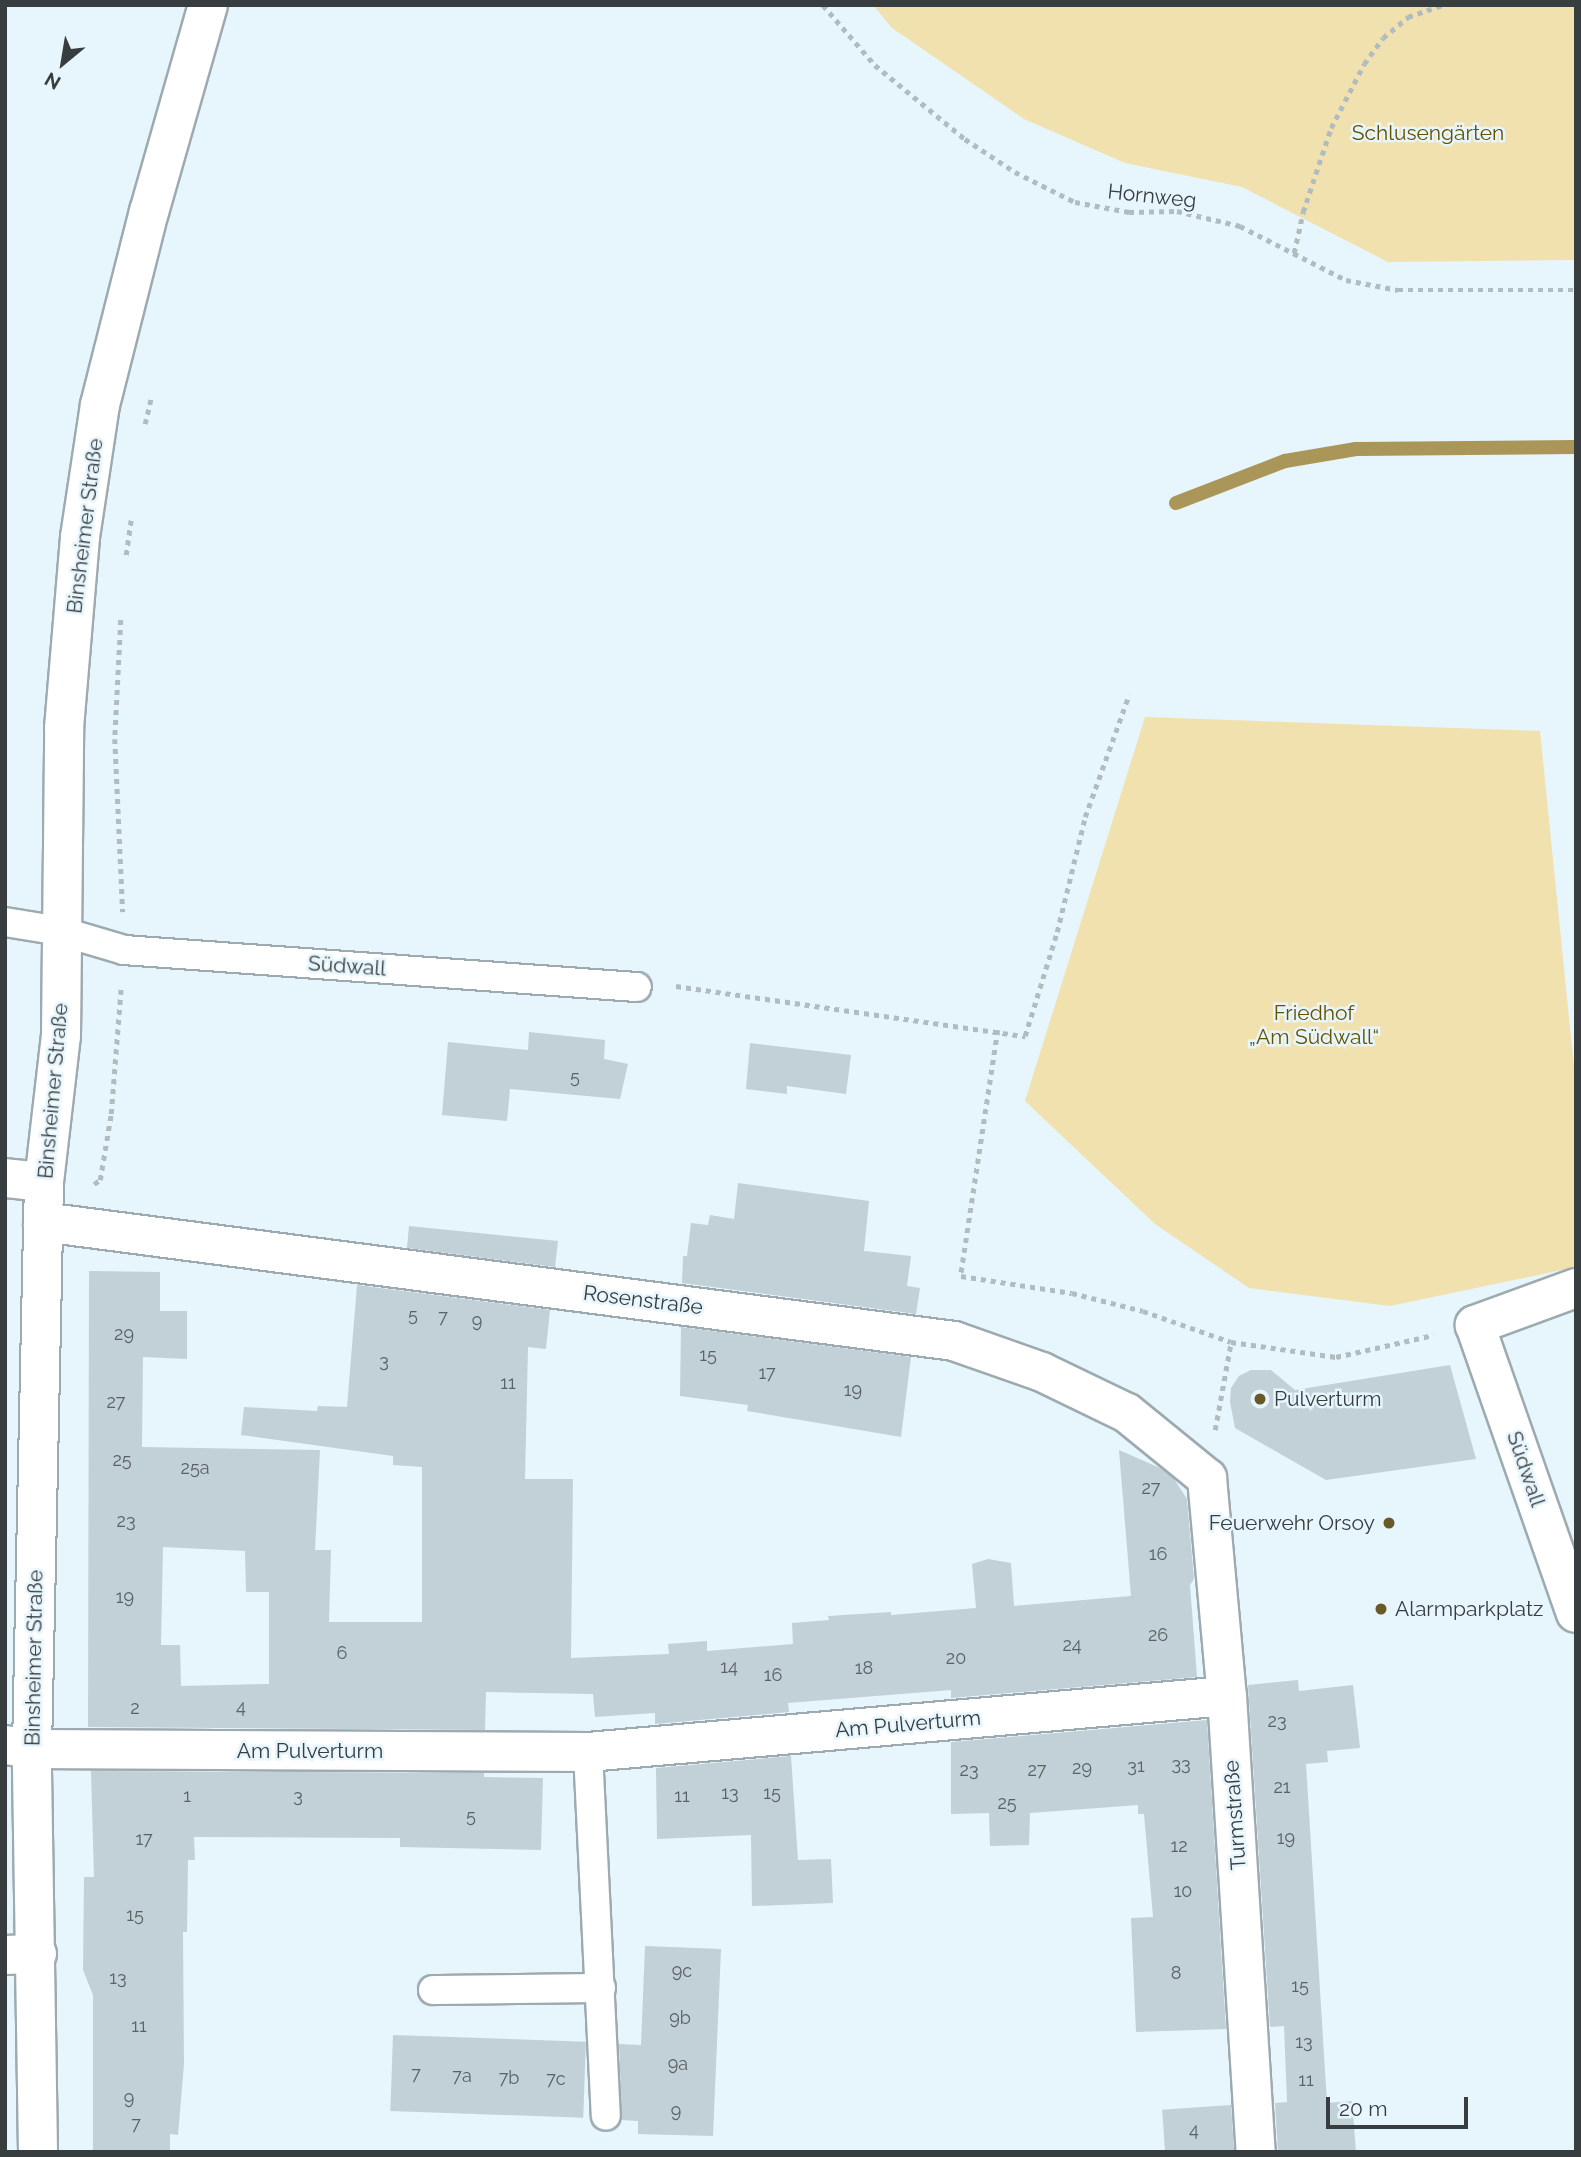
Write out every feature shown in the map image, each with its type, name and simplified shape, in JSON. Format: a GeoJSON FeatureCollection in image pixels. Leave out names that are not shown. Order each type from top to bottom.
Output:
{"type":"FeatureCollection","features":[{"type":"Feature","properties":{"kind":"street","name":"Binsheimer Straße"},"geometry":{"type":"LineString","coordinates":[[38,2152],[21,1954],[19,1747],[44,1182],[61,1036],[64,728],[80,537],[98,418],[149,212],[208,5]]}},
{"type":"Feature","properties":{"kind":"street"},"geometry":{"type":"LineString","coordinates":[[5,1178],[44,1182]]}},
{"type":"Feature","properties":{"kind":"street","name":"Rosenstraße"},"geometry":{"type":"LineString","coordinates":[[43,1222],[954,1341],[1041,1372],[1127,1413],[1207,1478]]}},
{"type":"Feature","properties":{"kind":"street"},"geometry":{"type":"LineString","coordinates":[[1475,1325],[1576,1288]]}},
{"type":"Feature","properties":{"kind":"street","name":"Südwall"},"geometry":{"type":"LineString","coordinates":[[1475,1325],[1576,1613]]}},
{"type":"Feature","properties":{"kind":"street","name":"Turmstraße"},"geometry":{"type":"LineString","coordinates":[[1207,1478],[1227,1696],[1256,2152]]}},
{"type":"Feature","properties":{"kind":"street","name":"Am Pulverturm"},"geometry":{"type":"LineString","coordinates":[[19,1747],[588,1752],[1227,1696]]}},
{"type":"Feature","properties":{"kind":"lane","name":"Südwall"},"geometry":{"type":"LineString","coordinates":[[5,922],[60,931],[124,950],[637,987]]}},
{"type":"Feature","properties":{"kind":"lane"},"geometry":{"type":"LineString","coordinates":[[588,1752],[606,2116]]}},
{"type":"Feature","properties":{"kind":"lane"},"geometry":{"type":"LineString","coordinates":[[433,1990],[601,1988]]}},
{"type":"Feature","properties":{"kind":"path","name":"Hornweg"},"geometry":{"type":"LineString","coordinates":[[823,5],[875,65],[965,139],[1015,172],[1075,202],[1129,212],[1177,211],[1240,226],[1346,280],[1398,290],[1576,290]]}},
{"type":"Feature","properties":{"kind":"path"},"geometry":{"type":"LineString","coordinates":[[1294,253],[1303,212],[1331,128],[1364,64],[1383,38],[1408,17],[1443,5]]}},
{"type":"Feature","properties":{"kind":"path"},"geometry":{"type":"LineString","coordinates":[[143,432],[152,393]]}},
{"type":"Feature","properties":{"kind":"path"},"geometry":{"type":"LineString","coordinates":[[125,559],[132,508]]}},
{"type":"Feature","properties":{"kind":"path"},"geometry":{"type":"LineString","coordinates":[[43,1222],[100,1180],[111,1114],[124,950],[115,739],[121,613]]}},
{"type":"Feature","properties":{"kind":"path"},"geometry":{"type":"LineString","coordinates":[[637,987],[662,984],[998,1030],[1025,1036],[1057,932],[1085,817],[1129,695]]}},
{"type":"Feature","properties":{"kind":"path"},"geometry":{"type":"LineString","coordinates":[[998,1030],[961,1276],[1072,1293],[1143,1311],[1230,1342],[1336,1357],[1475,1325]]}},
{"type":"Feature","properties":{"kind":"path"},"geometry":{"type":"LineString","coordinates":[[1207,1478],[1230,1342]]}},
{"type":"Feature","properties":{"kind":"green space","name":"Schlusengärten"},"geometry":{"type":"Polygon","coordinates":[[[873,5],[1576,5],[1576,260],[1388,262],[1242,187],[1125,163],[1024,119],[892,28],[873,5]]]}},
{"type":"Feature","properties":{"kind":"green space","name":"Friedhof „Am Südwall“"},"geometry":{"type":"Polygon","coordinates":[[[1145,717],[1540,731],[1576,1087],[1576,1267],[1390,1306],[1249,1288],[1155,1224],[1025,1101],[1145,717]]]}},
{"type":"Feature","properties":{"kind":"building"},"geometry":{"type":"Polygon","coordinates":[[[529,1032],[605,1040],[604,1059],[628,1064],[620,1099],[510,1089],[507,1121],[442,1115],[448,1042],[528,1050],[529,1032]]]}},
{"type":"Feature","properties":{"kind":"building"},"geometry":{"type":"Polygon","coordinates":[[[750,1043],[851,1055],[846,1094],[787,1086],[787,1094],[746,1089],[750,1043]]]}},
{"type":"Feature","properties":{"kind":"building"},"geometry":{"type":"Polygon","coordinates":[[[738,1183],[869,1201],[864,1251],[911,1256],[907,1286],[920,1288],[916,1314],[682,1283],[683,1256],[687,1256],[691,1223],[708,1225],[710,1215],[734,1219],[738,1183]]]}},
{"type":"Feature","properties":{"kind":"building"},"geometry":{"type":"Polygon","coordinates":[[[409,1226],[558,1241],[555,1267],[407,1248],[409,1226]]]}},
{"type":"Feature","properties":{"kind":"building"},"geometry":{"type":"Polygon","coordinates":[[[89,1271],[160,1272],[160,1311],[187,1311],[187,1359],[143,1357],[142,1447],[320,1450],[315,1550],[331,1550],[329,1622],[422,1622],[422,1467],[393,1465],[393,1456],[241,1435],[244,1407],[317,1411],[318,1406],[347,1407],[357,1285],[550,1310],[546,1349],[528,1347],[525,1479],[573,1479],[571,1658],[669,1654],[668,1644],[707,1641],[707,1651],[793,1644],[792,1623],[829,1620],[828,1616],[891,1612],[891,1615],[976,1608],[972,1564],[988,1559],[1011,1563],[1014,1606],[1131,1596],[1119,1450],[1160,1468],[1174,1479],[1187,1499],[1194,1579],[1190,1585],[1197,1677],[951,1698],[951,1690],[788,1703],[789,1712],[655,1724],[655,1713],[595,1717],[593,1694],[486,1692],[485,1730],[88,1727],[89,1271]],[[163,1547],[161,1645],[180,1645],[181,1686],[269,1684],[269,1592],[246,1592],[245,1551],[163,1547]]]}},
{"type":"Feature","properties":{"kind":"building"},"geometry":{"type":"Polygon","coordinates":[[[681,1327],[911,1357],[901,1437],[747,1411],[748,1405],[680,1396],[681,1327]]]}},
{"type":"Feature","properties":{"kind":"building"},"geometry":{"type":"Polygon","coordinates":[[[1450,1365],[1476,1459],[1326,1480],[1235,1428],[1230,1402],[1231,1388],[1239,1376],[1251,1370],[1271,1370],[1295,1390],[1450,1365]]]}},
{"type":"Feature","properties":{"kind":"building"},"geometry":{"type":"Polygon","coordinates":[[[1298,1680],[1299,1691],[1353,1685],[1360,1748],[1327,1751],[1328,1762],[1306,1764],[1327,2103],[1352,2101],[1356,2152],[1278,2152],[1275,2103],[1287,2102],[1284,2026],[1270,2027],[1248,1685],[1298,1680]]]}},
{"type":"Feature","properties":{"kind":"building"},"geometry":{"type":"Polygon","coordinates":[[[1207,1720],[1226,2029],[1136,2032],[1131,1918],[1153,1917],[1144,1814],[1138,1814],[1138,1805],[1030,1813],[1029,1845],[990,1846],[989,1813],[951,1814],[951,1742],[1207,1720]]]}},
{"type":"Feature","properties":{"kind":"building"},"geometry":{"type":"Polygon","coordinates":[[[791,1756],[798,1860],[831,1859],[833,1903],[752,1906],[751,1835],[657,1839],[656,1768],[791,1756]]]}},
{"type":"Feature","properties":{"kind":"building"},"geometry":{"type":"Polygon","coordinates":[[[91,1771],[484,1773],[484,1777],[543,1778],[541,1850],[400,1847],[400,1838],[194,1837],[195,1860],[188,1860],[187,1932],[183,1932],[184,2064],[178,2135],[170,2134],[170,2152],[93,2152],[93,1995],[83,1970],[84,1877],[94,1877],[91,1771]]]}},
{"type":"Feature","properties":{"kind":"building"},"geometry":{"type":"Polygon","coordinates":[[[645,1946],[721,1949],[713,2136],[638,2134],[638,2121],[622,2120],[619,2044],[641,2045],[645,1946]]]}},
{"type":"Feature","properties":{"kind":"building"},"geometry":{"type":"Polygon","coordinates":[[[393,2035],[586,2042],[583,2118],[390,2111],[393,2035]]]}},
{"type":"Feature","properties":{"kind":"building"},"geometry":{"type":"Polygon","coordinates":[[[1231,2105],[1234,2152],[1165,2152],[1162,2110],[1231,2105]]]}},
{"type":"Feature","properties":{"kind":"waterway"},"geometry":{"type":"LineString","coordinates":[[1176,503],[1285,461],[1356,449],[1576,447]]}},
{"type":"Feature","properties":{"kind":"place","name":"Pulverturm"},"geometry":{"type":"Point","coordinates":[1260,1399]}},
{"type":"Feature","properties":{"kind":"place","name":"Feuerwehr Orsoy"},"geometry":{"type":"Point","coordinates":[1389,1523]}},
{"type":"Feature","properties":{"kind":"place","name":"Alarmparkplatz"},"geometry":{"type":"Point","coordinates":[1381,1609]}}]}
